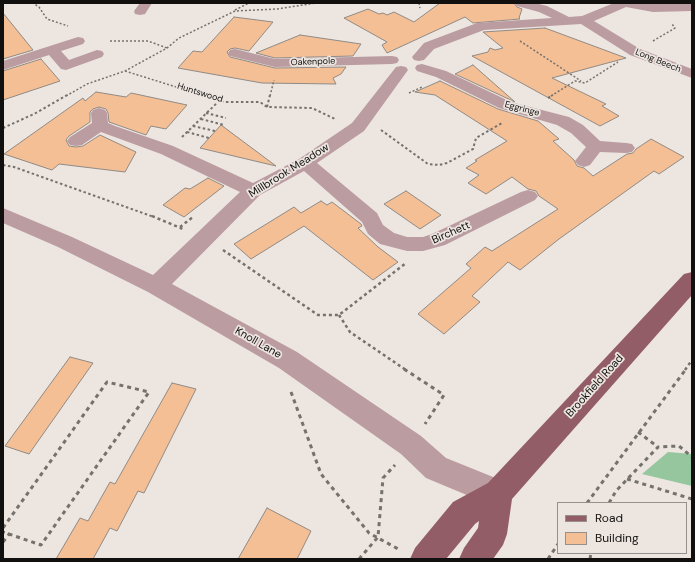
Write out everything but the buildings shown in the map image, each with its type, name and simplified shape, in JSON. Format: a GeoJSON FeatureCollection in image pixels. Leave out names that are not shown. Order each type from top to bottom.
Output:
{"type":"FeatureCollection","features":[{"type":"Feature","properties":{"kind":"main road","name":"Brookfield Road"},"geometry":{"type":"LineString","coordinates":[[414,555],[464,513],[498,493],[692,280]]}},
{"type":"Feature","properties":{"kind":"main road"},"geometry":{"type":"LineString","coordinates":[[475,559],[492,534],[498,493]]}},
{"type":"Feature","properties":{"kind":"street"},"geometry":{"type":"LineString","coordinates":[[521,3],[543,9],[567,20]]}},
{"type":"Feature","properties":{"kind":"street"},"geometry":{"type":"LineString","coordinates":[[396,65],[394,57],[404,54],[421,62],[429,46],[467,31],[492,24],[584,20],[622,3],[653,8],[692,7]]}},
{"type":"Feature","properties":{"kind":"street","name":"Long Beech"},"geometry":{"type":"LineString","coordinates":[[584,20],[634,52],[692,74]]}},
{"type":"Feature","properties":{"kind":"street"},"geometry":{"type":"LineString","coordinates":[[454,24],[467,31]]}},
{"type":"Feature","properties":{"kind":"street"},"geometry":{"type":"LineString","coordinates":[[8,64],[78,41]]}},
{"type":"Feature","properties":{"kind":"street","name":"Oakenpole"},"geometry":{"type":"LineString","coordinates":[[254,44],[230,56],[278,63],[396,65]]}},
{"type":"Feature","properties":{"kind":"street"},"geometry":{"type":"LineString","coordinates":[[52,50],[66,66],[97,54]]}},
{"type":"Feature","properties":{"kind":"street","name":"Eggringe"},"geometry":{"type":"LineString","coordinates":[[421,62],[441,74],[505,105],[563,121],[577,129],[595,146]]}},
{"type":"Feature","properties":{"kind":"street","name":"Millbrook Meadow"},"geometry":{"type":"LineString","coordinates":[[156,286],[253,191],[305,162],[358,127],[382,95],[396,65]]}},
{"type":"Feature","properties":{"kind":"street"},"geometry":{"type":"LineString","coordinates":[[76,141],[100,119],[109,130],[167,150],[253,191]]}},
{"type":"Feature","properties":{"kind":"street"},"geometry":{"type":"LineString","coordinates":[[584,161],[595,146],[626,148]]}},
{"type":"Feature","properties":{"kind":"street","name":"Birchett"},"geometry":{"type":"LineString","coordinates":[[305,162],[370,218],[375,229],[387,239],[407,244],[423,244],[438,240],[528,196]]}},
{"type":"Feature","properties":{"kind":"street","name":"Knoll Lane"},"geometry":{"type":"LineString","coordinates":[[3,215],[65,242],[156,286],[288,360],[411,445],[436,468],[498,493]]}},
{"type":"Feature","properties":{"kind":"path"},"geometry":{"type":"LineString","coordinates":[[3,128],[34,114],[86,84],[125,71],[167,48],[179,38],[249,3]]}},
{"type":"Feature","properties":{"kind":"path"},"geometry":{"type":"LineString","coordinates":[[235,11],[277,9],[316,3]]}},
{"type":"Feature","properties":{"kind":"path"},"geometry":{"type":"LineString","coordinates":[[419,3],[420,8]]}},
{"type":"Feature","properties":{"kind":"path"},"geometry":{"type":"LineString","coordinates":[[363,119],[428,164],[439,165],[447,163],[473,149],[476,138],[496,126],[503,123],[513,124],[534,112],[549,97],[574,82],[585,83],[675,28],[653,8]]}},
{"type":"Feature","properties":{"kind":"path"},"geometry":{"type":"LineString","coordinates":[[127,42],[129,37]]}},
{"type":"Feature","properties":{"kind":"path"},"geometry":{"type":"LineString","coordinates":[[519,39],[576,79],[585,83]]}},
{"type":"Feature","properties":{"kind":"path"},"geometry":{"type":"LineString","coordinates":[[267,107],[278,63]]}},
{"type":"Feature","properties":{"kind":"path","name":"Huntswood"},"geometry":{"type":"LineString","coordinates":[[125,71],[224,102],[260,102],[267,107],[312,108],[344,123],[353,114],[363,119]]}},
{"type":"Feature","properties":{"kind":"path"},"geometry":{"type":"LineString","coordinates":[[382,95],[397,99],[436,79],[441,74]]}},
{"type":"Feature","properties":{"kind":"path"},"geometry":{"type":"LineString","coordinates":[[167,150],[220,100]]}},
{"type":"Feature","properties":{"kind":"path"},"geometry":{"type":"LineString","coordinates":[[206,113],[226,118]]}},
{"type":"Feature","properties":{"kind":"path"},"geometry":{"type":"LineString","coordinates":[[200,119],[224,125]]}},
{"type":"Feature","properties":{"kind":"path"},"geometry":{"type":"LineString","coordinates":[[193,126],[215,131]]}},
{"type":"Feature","properties":{"kind":"path"},"geometry":{"type":"LineString","coordinates":[[187,132],[209,138]]}},
{"type":"Feature","properties":{"kind":"path"},"geometry":{"type":"LineString","coordinates":[[3,165],[14,167],[180,227],[203,241],[217,246],[318,315],[339,315],[420,253],[416,244]]}},
{"type":"Feature","properties":{"kind":"path"},"geometry":{"type":"LineString","coordinates":[[339,315],[350,332],[444,395],[411,445],[383,478],[378,537],[359,559]]}},
{"type":"Feature","properties":{"kind":"path"},"geometry":{"type":"LineString","coordinates":[[288,360],[287,376],[294,404],[321,474],[368,533],[414,555]]}},
{"type":"Feature","properties":{"kind":"path"},"geometry":{"type":"LineString","coordinates":[[588,502],[692,360]]}},
{"type":"Feature","properties":{"kind":"path"},"geometry":{"type":"LineString","coordinates":[[3,528],[107,382],[149,392],[41,545],[10,533],[3,532]]}},
{"type":"Feature","properties":{"kind":"path"},"geometry":{"type":"LineString","coordinates":[[638,432],[658,447],[678,446],[692,457]]}},
{"type":"Feature","properties":{"kind":"path"},"geometry":{"type":"LineString","coordinates":[[610,502],[616,490],[658,447]]}},
{"type":"Feature","properties":{"kind":"path"},"geometry":{"type":"LineString","coordinates":[[627,479],[692,499]]}},
{"type":"Feature","properties":{"kind":"path"},"geometry":{"type":"LineString","coordinates":[[3,542],[10,533]]}},
{"type":"Feature","properties":{"kind":"path"},"geometry":{"type":"LineString","coordinates":[[548,559],[557,546]]}},
{"type":"Feature","properties":{"kind":"green space"},"geometry":{"type":"Polygon","coordinates":[[[668,452],[692,454],[692,486],[642,474],[668,452]]]}}]}
